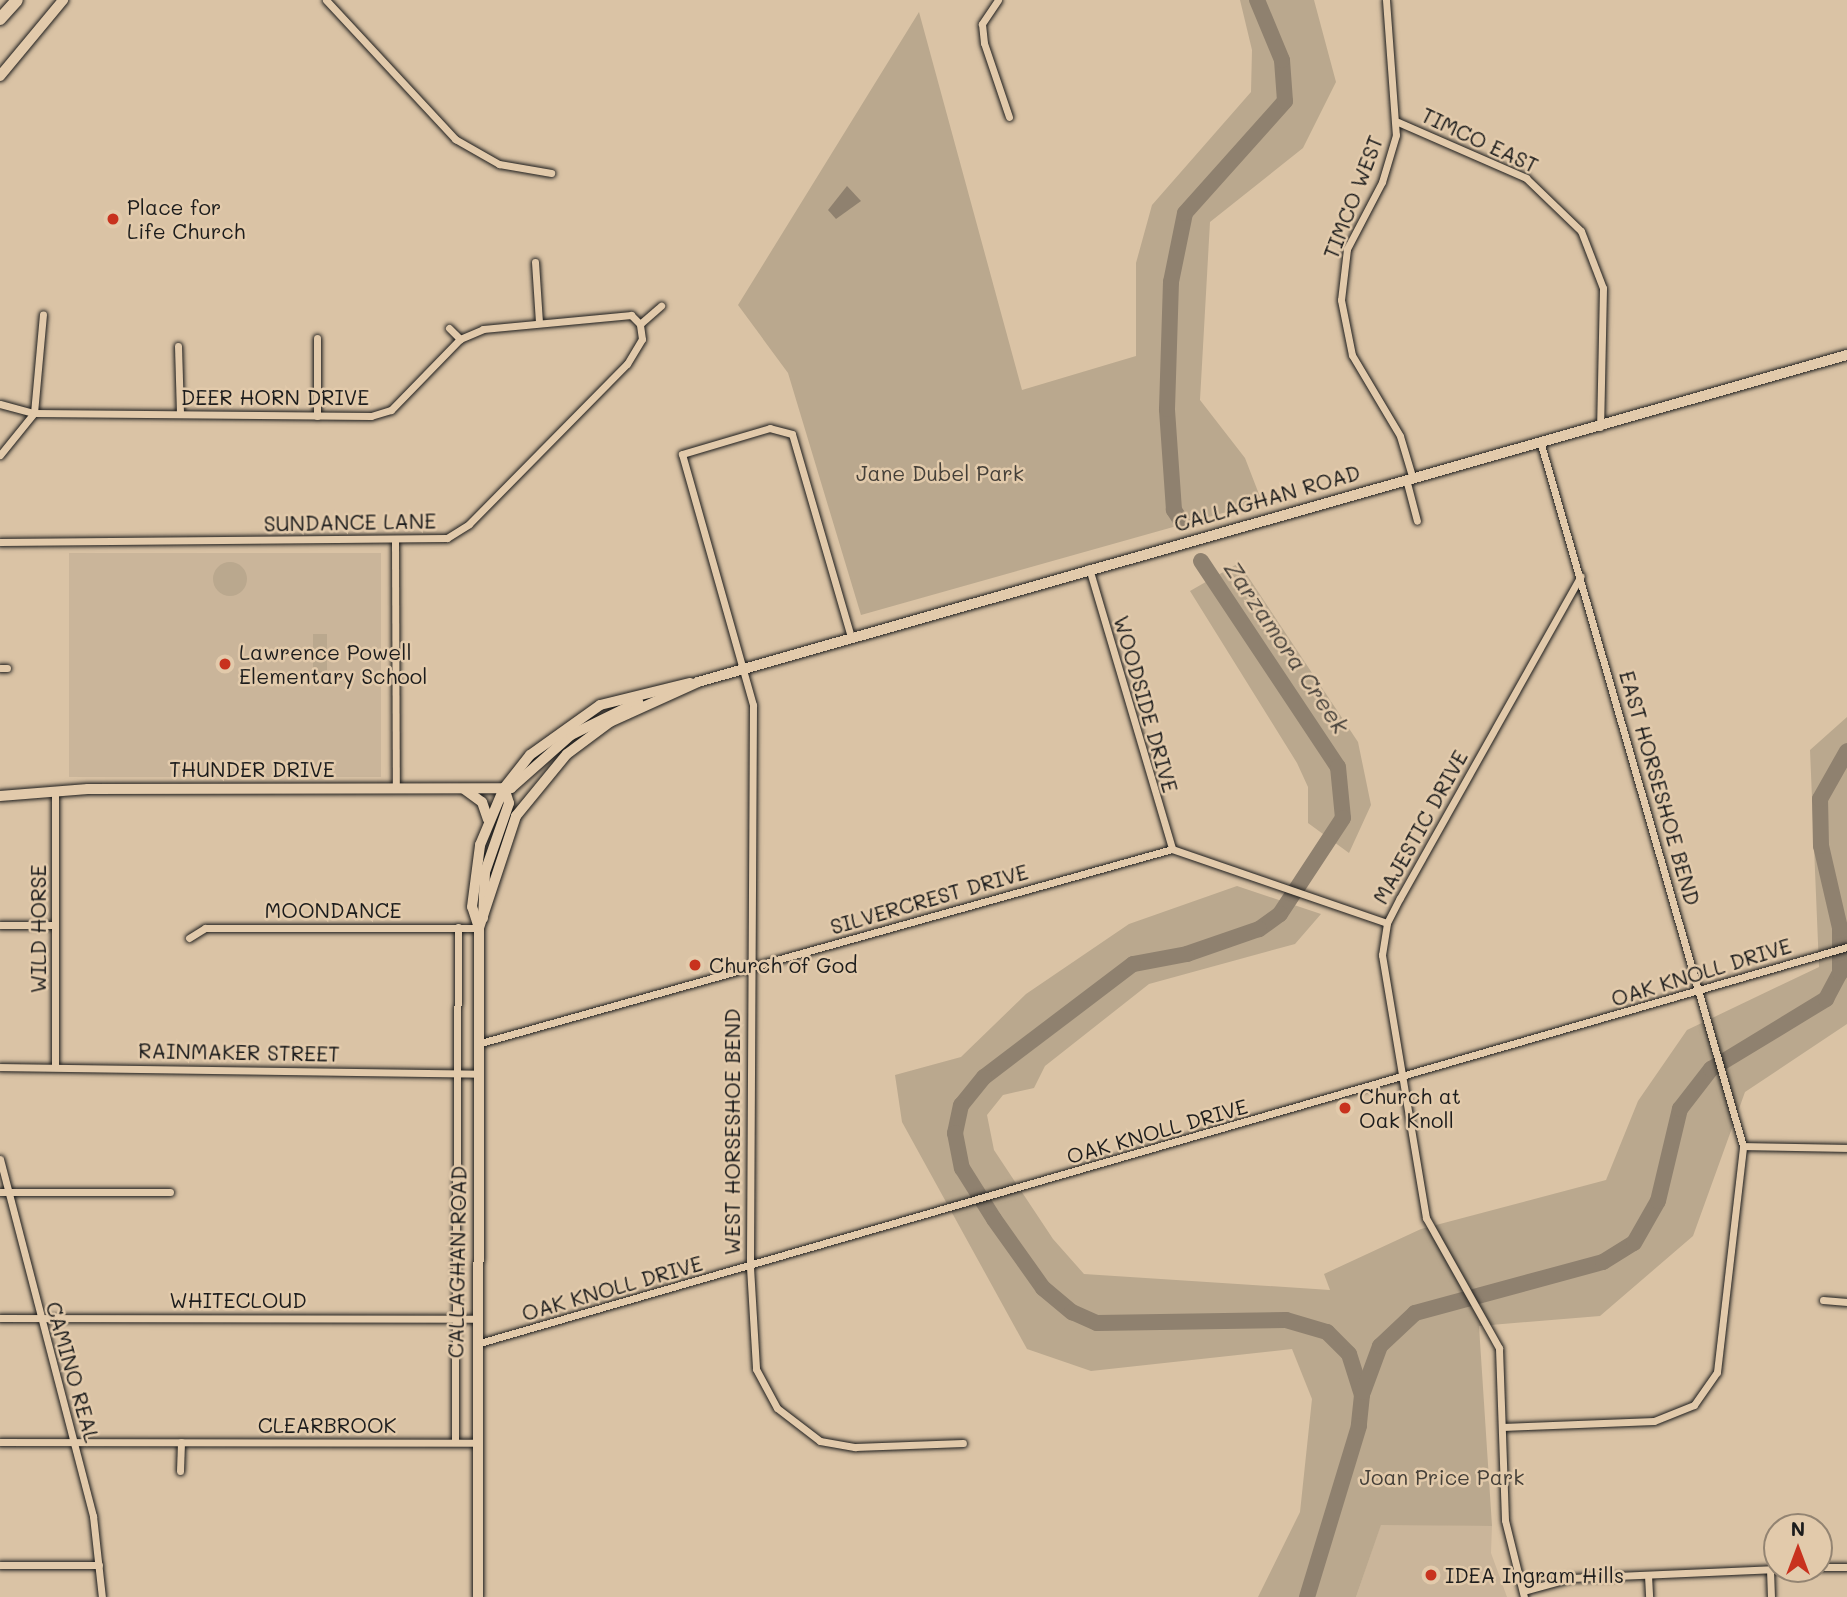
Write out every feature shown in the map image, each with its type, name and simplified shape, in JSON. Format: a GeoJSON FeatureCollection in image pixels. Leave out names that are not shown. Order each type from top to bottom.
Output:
{"type":"FeatureCollection","features":[{"type":"Feature","properties":{"kind":"highway"},"geometry":{"type":"LineString","coordinates":[[0,19],[18,0]]}},
{"type":"Feature","properties":{"kind":"main road"},"geometry":{"type":"LineString","coordinates":[[0,76],[63,0]]}},
{"type":"Feature","properties":{"kind":"main road","name":"CALLAGHAN ROAD"},"geometry":{"type":"LineString","coordinates":[[481,923],[508,834],[539,783],[585,738],[698,682],[1088,568],[1847,355]]}},
{"type":"Feature","properties":{"kind":"main road","name":"CALLAGHAN ROAD"},"geometry":{"type":"LineString","coordinates":[[478,1597],[474,1443],[477,1044],[481,923],[473,883],[488,822],[504,789],[544,742],[582,714],[668,684],[698,682]]}},
{"type":"Feature","properties":{"kind":"main road"},"geometry":{"type":"LineString","coordinates":[[481,923],[485,872],[509,803],[504,789],[519,786],[586,726],[639,701],[671,695]]}},
{"type":"Feature","properties":{"kind":"main road"},"geometry":{"type":"LineString","coordinates":[[464,789],[482,802],[488,822]]}},
{"type":"Feature","properties":{"kind":"main road","name":"THUNDER DRIVE"},"geometry":{"type":"LineString","coordinates":[[0,796],[55,791],[504,789]]}},
{"type":"Feature","properties":{"kind":"street"},"geometry":{"type":"LineString","coordinates":[[326,0],[455,139],[499,164],[551,173]]}},
{"type":"Feature","properties":{"kind":"street"},"geometry":{"type":"LineString","coordinates":[[998,0],[982,24],[984,43],[1009,117]]}},
{"type":"Feature","properties":{"kind":"street","name":"TIMCO WEST"},"geometry":{"type":"LineString","coordinates":[[1386,0],[1398,122],[1388,167],[1347,249],[1341,300],[1352,355],[1400,436],[1417,521]]}},
{"type":"Feature","properties":{"kind":"street","name":"TIMCO EAST"},"geometry":{"type":"LineString","coordinates":[[1398,122],[1526,178],[1581,231],[1603,288],[1600,426]]}},
{"type":"Feature","properties":{"kind":"street"},"geometry":{"type":"LineString","coordinates":[[535,262],[539,323]]}},
{"type":"Feature","properties":{"kind":"street"},"geometry":{"type":"LineString","coordinates":[[640,324],[662,306]]}},
{"type":"Feature","properties":{"kind":"street"},"geometry":{"type":"LineString","coordinates":[[0,456],[34,412],[43,314]]}},
{"type":"Feature","properties":{"kind":"street","name":"DEER HORN DRIVE"},"geometry":{"type":"LineString","coordinates":[[0,404],[34,412],[317,416],[391,410],[460,339],[491,326],[631,315],[640,324]]}},
{"type":"Feature","properties":{"kind":"street","name":"SUNDANCE LANE"},"geometry":{"type":"LineString","coordinates":[[0,542],[396,541],[447,538],[469,524],[627,363],[642,339],[640,324]]}},
{"type":"Feature","properties":{"kind":"street"},"geometry":{"type":"LineString","coordinates":[[449,328],[460,339]]}},
{"type":"Feature","properties":{"kind":"street"},"geometry":{"type":"LineString","coordinates":[[317,338],[317,416]]}},
{"type":"Feature","properties":{"kind":"street"},"geometry":{"type":"LineString","coordinates":[[178,346],[180,414]]}},
{"type":"Feature","properties":{"kind":"street","name":"WEST HORSESHOE BEND"},"geometry":{"type":"LineString","coordinates":[[851,637],[797,443],[779,428],[682,454],[746,668],[753,705],[750,1266],[756,1370],[787,1418],[820,1441],[839,1445],[963,1443]]}},
{"type":"Feature","properties":{"kind":"street","name":"EAST HORSESHOE BEND"},"geometry":{"type":"LineString","coordinates":[[1540,440],[1743,1146]]}},
{"type":"Feature","properties":{"kind":"street"},"geometry":{"type":"LineString","coordinates":[[396,541],[396,789]]}},
{"type":"Feature","properties":{"kind":"street","name":"WOODSIDE DRIVE"},"geometry":{"type":"LineString","coordinates":[[1088,568],[1172,849]]}},
{"type":"Feature","properties":{"kind":"street","name":"MAJESTIC DRIVE"},"geometry":{"type":"LineString","coordinates":[[1524,1594],[1507,1539],[1499,1348],[1423,1205],[1384,974],[1387,923],[1581,576]]}},
{"type":"Feature","properties":{"kind":"street","name":"WILD HORSE"},"geometry":{"type":"LineString","coordinates":[[55,791],[55,1067]]}},
{"type":"Feature","properties":{"kind":"street"},"geometry":{"type":"LineString","coordinates":[[1172,849],[1255,881],[1387,923]]}},
{"type":"Feature","properties":{"kind":"street","name":"SILVERCREST DRIVE"},"geometry":{"type":"LineString","coordinates":[[477,1044],[1172,849]]}},
{"type":"Feature","properties":{"kind":"street","name":"MOONDANCE"},"geometry":{"type":"LineString","coordinates":[[189,938],[205,928],[458,927],[481,923]]}},
{"type":"Feature","properties":{"kind":"street"},"geometry":{"type":"LineString","coordinates":[[0,925],[55,925]]}},
{"type":"Feature","properties":{"kind":"street","name":"CALLAGHAN ROAD"},"geometry":{"type":"LineString","coordinates":[[455,1442],[458,927]]}},
{"type":"Feature","properties":{"kind":"street","name":"OAK KNOLL DRIVE"},"geometry":{"type":"LineString","coordinates":[[475,1344],[947,1210],[1847,947]]}},
{"type":"Feature","properties":{"kind":"street","name":"RAINMAKER STREET"},"geometry":{"type":"LineString","coordinates":[[0,1067],[478,1074]]}},
{"type":"Feature","properties":{"kind":"street"},"geometry":{"type":"LineString","coordinates":[[1502,1427],[1654,1422],[1694,1405],[1717,1372],[1743,1146],[1847,1148]]}},
{"type":"Feature","properties":{"kind":"street","name":"CAMINO REAL"},"geometry":{"type":"LineString","coordinates":[[0,1159],[4,1192],[74,1442],[99,1565],[102,1597]]}},
{"type":"Feature","properties":{"kind":"street"},"geometry":{"type":"LineString","coordinates":[[4,1192],[170,1192]]}},
{"type":"Feature","properties":{"kind":"street"},"geometry":{"type":"LineString","coordinates":[[1823,1300],[1847,1302]]}},
{"type":"Feature","properties":{"kind":"street","name":"WHITECLOUD"},"geometry":{"type":"LineString","coordinates":[[0,1318],[475,1318]]}},
{"type":"Feature","properties":{"kind":"street","name":"CLEARBROOK"},"geometry":{"type":"LineString","coordinates":[[0,1442],[474,1443]]}},
{"type":"Feature","properties":{"kind":"street"},"geometry":{"type":"LineString","coordinates":[[180,1471],[181,1443]]}},
{"type":"Feature","properties":{"kind":"street"},"geometry":{"type":"LineString","coordinates":[[0,1565],[99,1565]]}},
{"type":"Feature","properties":{"kind":"street"},"geometry":{"type":"LineString","coordinates":[[1524,1594],[1571,1578],[1763,1570]]}},
{"type":"Feature","properties":{"kind":"street"},"geometry":{"type":"LineString","coordinates":[[1648,1575],[1649,1597]]}},
{"type":"Feature","properties":{"kind":"shaded area"},"geometry":{"type":"Polygon","coordinates":[[[847,186],[861,201],[836,219],[828,210],[847,186]]]}},
{"type":"Feature","properties":{"kind":"shaded area","name":"Lawrence Powell Elementary School"},"geometry":{"type":"Polygon","coordinates":[[[69,553],[381,553],[381,777],[69,777],[69,553]]]}},
{"type":"Feature","properties":{"kind":"shaded area","name":"IDEA Ingram Hills"},"geometry":{"type":"Polygon","coordinates":[[[1381,1524],[1492,1526],[1491,1553],[1507,1597],[1356,1597],[1381,1524]]]}},
{"type":"Feature","properties":{"kind":"green space","name":"Jane Dubel Park"},"geometry":{"type":"Polygon","coordinates":[[[1240,0],[1314,0],[1336,82],[1303,148],[1210,222],[1200,400],[1245,458],[1262,502],[861,615],[788,373],[738,305],[919,12],[1022,390],[1136,356],[1136,263],[1152,205],[1251,92],[1252,50],[1240,0]]]}},
{"type":"Feature","properties":{"kind":"green space"},"geometry":{"type":"Polygon","coordinates":[[[230,562],[242,567],[247,579],[242,591],[230,596],[218,591],[213,579],[218,567],[230,562]]]}},
{"type":"Feature","properties":{"kind":"green space"},"geometry":{"type":"Polygon","coordinates":[[[1239,563],[1358,742],[1371,805],[1349,853],[1308,823],[1308,787],[1297,763],[1190,591],[1239,563]]]}},
{"type":"Feature","properties":{"kind":"green space"},"geometry":{"type":"Polygon","coordinates":[[[313,634],[327,634],[327,674],[313,674],[313,634]]]}},
{"type":"Feature","properties":{"kind":"green space","name":"Joan Price Park"},"geometry":{"type":"Polygon","coordinates":[[[1847,717],[1847,1024],[1745,1092],[1693,1236],[1600,1316],[1479,1326],[1492,1526],[1381,1525],[1356,1597],[1258,1597],[1300,1512],[1312,1399],[1292,1349],[1091,1371],[1027,1349],[902,1122],[895,1075],[961,1057],[1026,994],[1129,924],[1237,886],[1321,914],[1295,944],[1149,984],[1045,1066],[1034,1088],[1003,1095],[987,1115],[994,1150],[1053,1239],[1084,1274],[1330,1290],[1324,1274],[1421,1229],[1606,1180],[1638,1101],[1687,1030],[1819,967],[1810,750],[1847,717]]]}},
{"type":"Feature","properties":{"kind":"waterway","name":"Zarzamora Creek"},"geometry":{"type":"LineString","coordinates":[[1183,524],[1174,510],[1167,409],[1171,282],[1185,213],[1285,101],[1282,60],[1257,0]]}},
{"type":"Feature","properties":{"kind":"waterway","name":"Zarzamora Creek"},"geometry":{"type":"LineString","coordinates":[[1201,561],[1338,767],[1343,818],[1280,914],[1259,929],[1187,954],[1133,964],[984,1077],[961,1105],[955,1133],[962,1168],[994,1219],[1043,1288],[1072,1312],[1097,1323],[1286,1320],[1327,1332],[1349,1354],[1362,1395],[1359,1426],[1307,1597]]}},
{"type":"Feature","properties":{"kind":"waterway"},"geometry":{"type":"LineString","coordinates":[[1363,1392],[1380,1346],[1415,1313],[1603,1262],[1634,1243],[1658,1201],[1680,1109],[1711,1069],[1826,999],[1840,973],[1840,928],[1821,846],[1820,799],[1847,751]]}},
{"type":"Feature","properties":{"kind":"place","name":"Place for Life Church"},"geometry":{"type":"Point","coordinates":[113,219]}},
{"type":"Feature","properties":{"kind":"place","name":"Lawrence Powell Elementary School"},"geometry":{"type":"Point","coordinates":[225,664]}},
{"type":"Feature","properties":{"kind":"place","name":"Church of God"},"geometry":{"type":"Point","coordinates":[695,965]}},
{"type":"Feature","properties":{"kind":"place","name":"Church at Oak Knoll"},"geometry":{"type":"Point","coordinates":[1345,1108]}},
{"type":"Feature","properties":{"kind":"place","name":"IDEA Ingram Hills"},"geometry":{"type":"Point","coordinates":[1431,1575]}}]}
